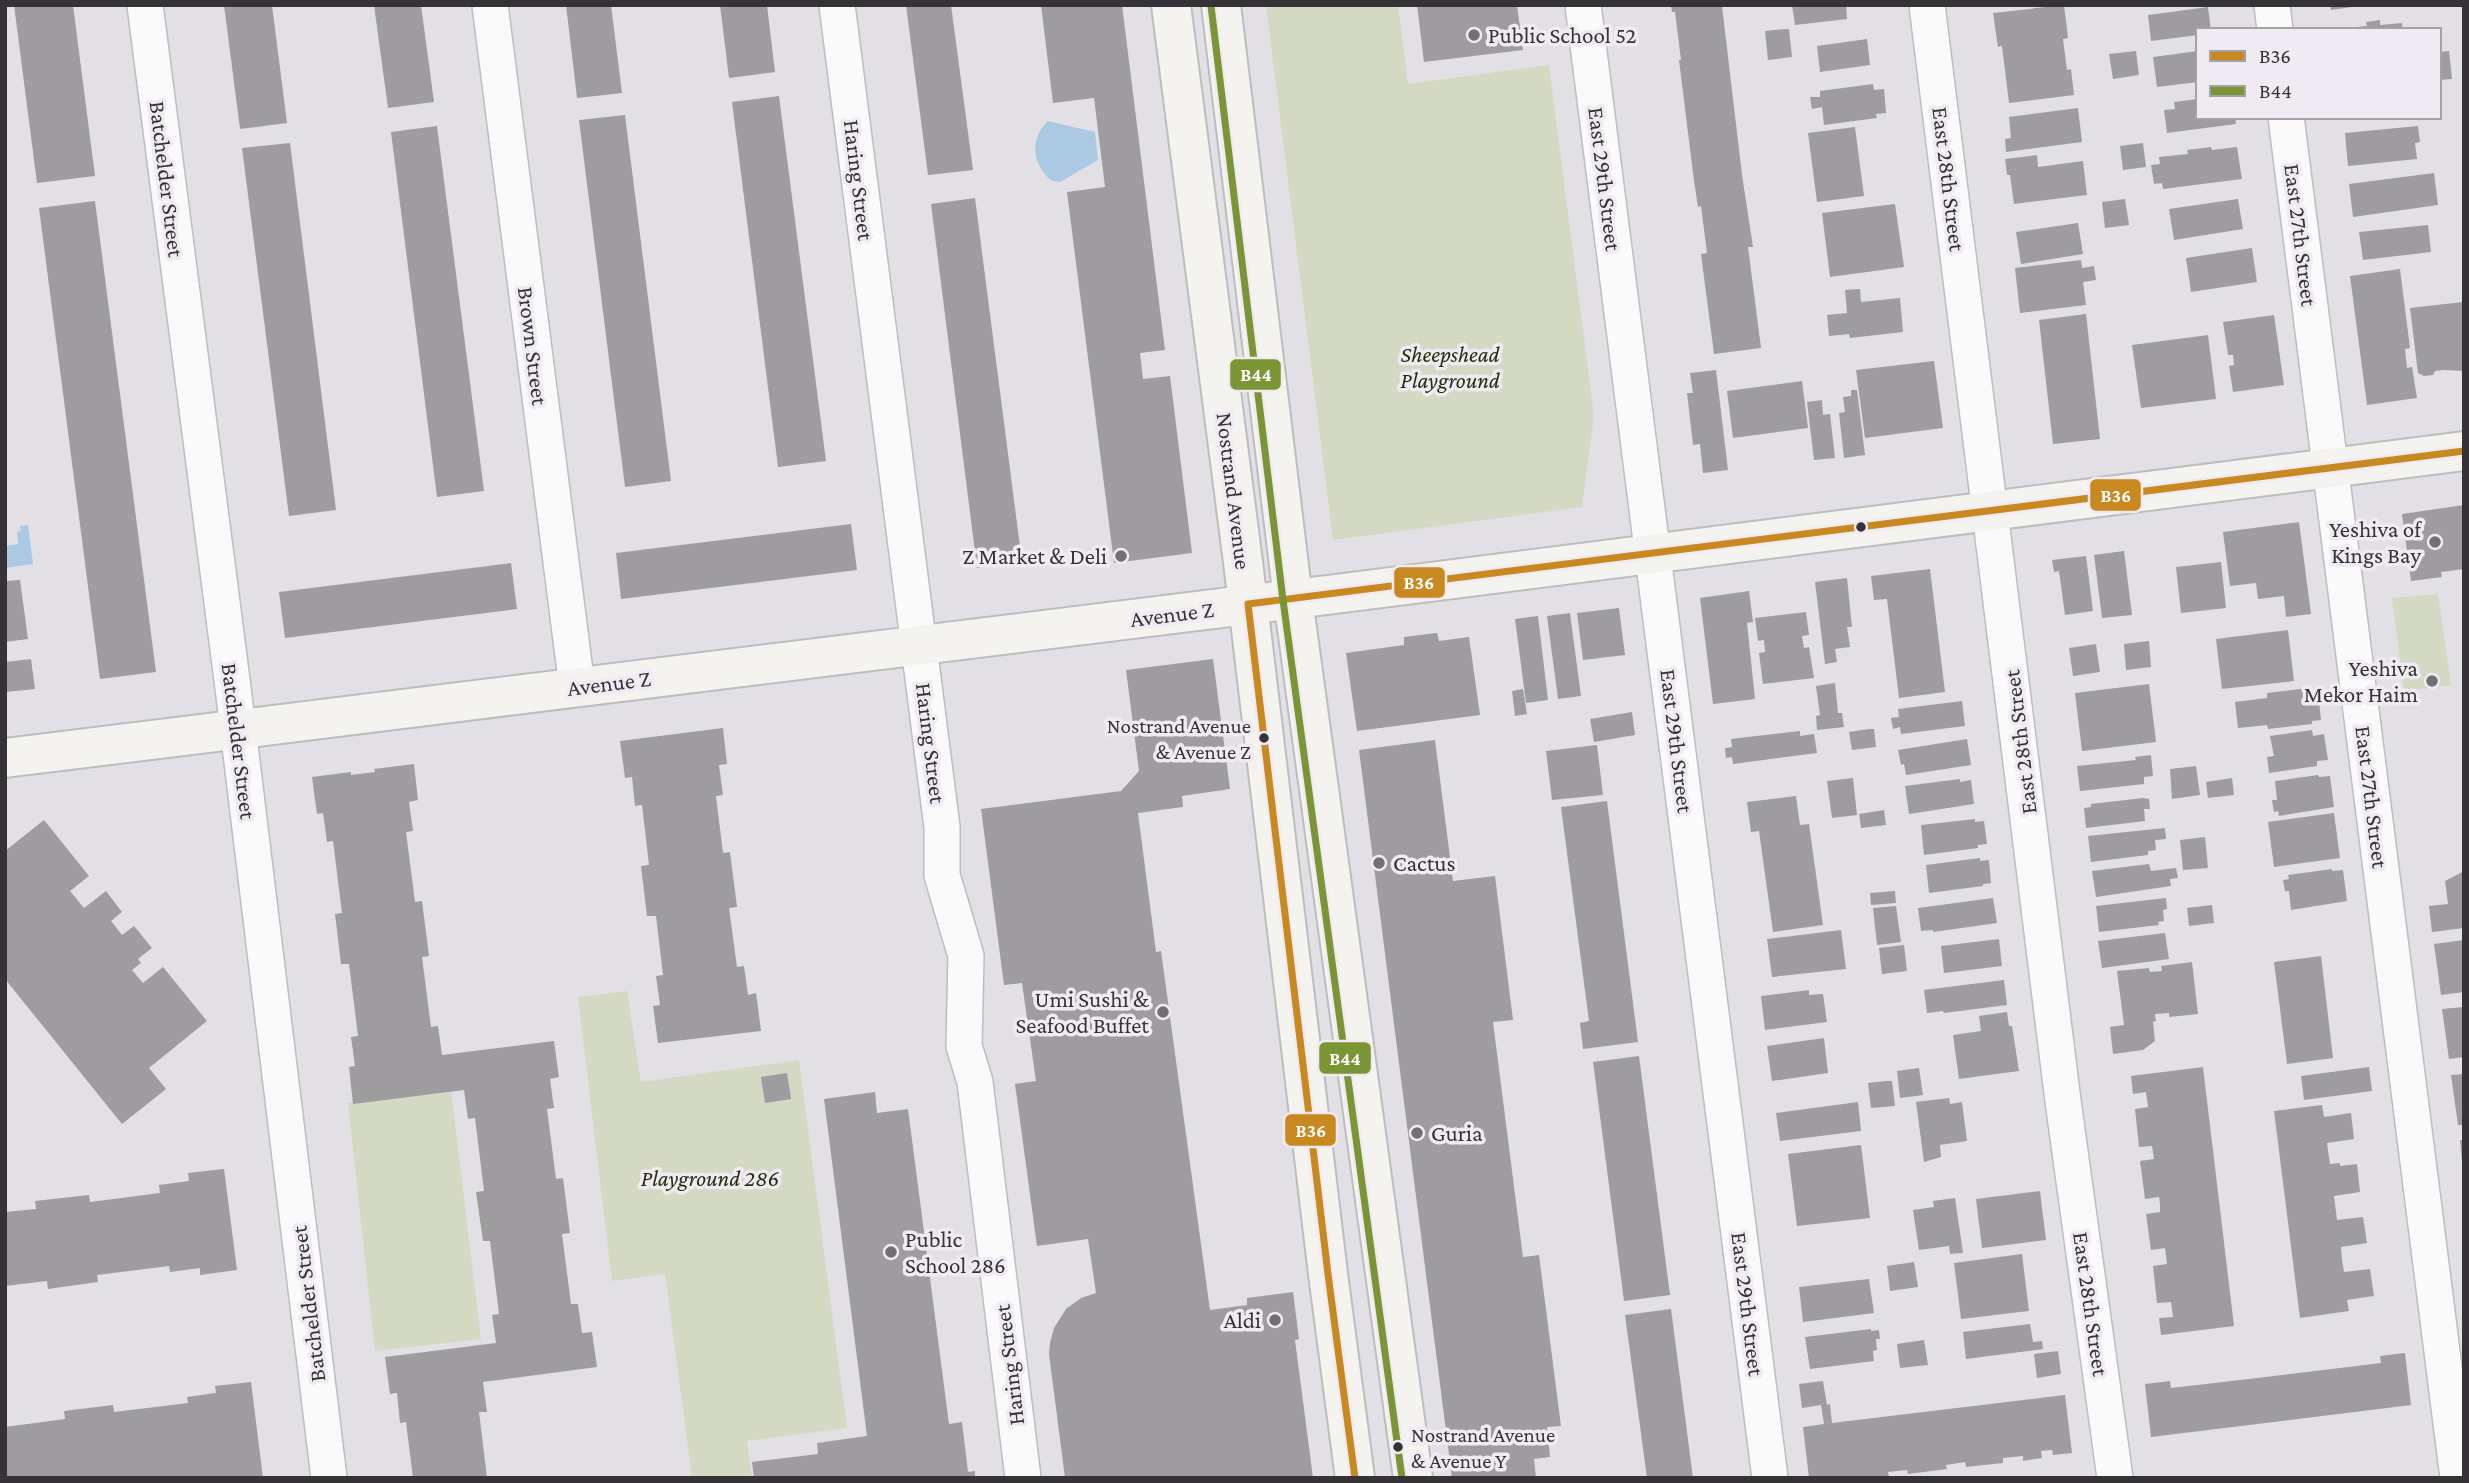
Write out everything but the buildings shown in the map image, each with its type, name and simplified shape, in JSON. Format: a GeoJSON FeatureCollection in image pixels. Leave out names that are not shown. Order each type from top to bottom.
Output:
{"type":"FeatureCollection","features":[{"type":"Feature","properties":{"kind":"main road","name":"Nostrand Avenue"},"geometry":{"type":"LineString","coordinates":[[1171,5],[1248,604],[1355,1478]]}},
{"type":"Feature","properties":{"kind":"main road","name":"Nostrand Avenue"},"geometry":{"type":"LineString","coordinates":[[1221,5],[1293,599],[1413,1478]]}},
{"type":"Feature","properties":{"kind":"main road","name":"Avenue Z"},"geometry":{"type":"LineString","coordinates":[[5,758],[2464,451]]}},
{"type":"Feature","properties":{"kind":"street","name":"Batchelder Street"},"geometry":{"type":"LineString","coordinates":[[145,5],[329,1478]]}},
{"type":"Feature","properties":{"kind":"street","name":"Brown Street"},"geometry":{"type":"LineString","coordinates":[[490,5],[577,687]]}},
{"type":"Feature","properties":{"kind":"street","name":"Haring Street"},"geometry":{"type":"LineString","coordinates":[[837,5],[942,827],[942,875],[966,956],[964,1046],[975,1082],[1023,1478]]}},
{"type":"Feature","properties":{"kind":"street","name":"East 29th Street"},"geometry":{"type":"LineString","coordinates":[[1583,5],[1770,1478]]}},
{"type":"Feature","properties":{"kind":"street","name":"East 28th Street"},"geometry":{"type":"LineString","coordinates":[[1927,5],[2063,1101],[2115,1478]]}},
{"type":"Feature","properties":{"kind":"street"},"geometry":{"type":"LineString","coordinates":[[2272,5],[2275,28]]}},
{"type":"Feature","properties":{"kind":"street","name":"East 27th Street"},"geometry":{"type":"LineString","coordinates":[[2286,119],[2458,1478]]}},
{"type":"Feature","properties":{"kind":"green space","name":"Sheepshead Playground"},"geometry":{"type":"Polygon","coordinates":[[[1266,5],[1398,5],[1408,84],[1549,65],[1594,416],[1582,507],[1333,540],[1266,5]]]}},
{"type":"Feature","properties":{"kind":"green space"},"geometry":{"type":"Polygon","coordinates":[[[2438,594],[2451,685],[2404,691],[2392,598],[2438,594]]]}},
{"type":"Feature","properties":{"kind":"green space","name":"Playground 286"},"geometry":{"type":"Polygon","coordinates":[[[627,991],[641,1082],[799,1060],[847,1428],[747,1441],[752,1478],[692,1478],[665,1274],[612,1281],[578,997],[627,991]]]}},
{"type":"Feature","properties":{"kind":"green space"},"geometry":{"type":"Polygon","coordinates":[[[451,1090],[481,1339],[375,1351],[348,1103],[451,1090]]]}},
{"type":"Feature","properties":{"kind":"water"},"geometry":{"type":"Polygon","coordinates":[[[1048,121],[1095,132],[1098,160],[1060,182],[1052,181],[1040,167],[1035,152],[1038,136],[1048,121]]]}},
{"type":"Feature","properties":{"kind":"water"},"geometry":{"type":"Polygon","coordinates":[[[28,525],[33,564],[5,568],[5,546],[18,544],[17,532],[21,531],[20,526],[28,525]]]}},
{"type":"Feature","properties":{"kind":"transit line","name":"B44"},"geometry":{"type":"LineString","coordinates":[[1211,6],[1283,600],[1402,1478]]}},
{"type":"Feature","properties":{"kind":"transit line","name":"B36"},"geometry":{"type":"LineString","coordinates":[[1355,1478],[1248,604],[2464,451]]}},
{"type":"Feature","properties":{"kind":"place","name":"Public School 52"},"geometry":{"type":"Point","coordinates":[1474,35]}},
{"type":"Feature","properties":{"kind":"place","name":"Yeshiva of Kings Bay"},"geometry":{"type":"Point","coordinates":[2435,542]}},
{"type":"Feature","properties":{"kind":"place","name":"Z Market & Deli"},"geometry":{"type":"Point","coordinates":[1121,556]}},
{"type":"Feature","properties":{"kind":"place","name":"Yeshiva Mekor Haim"},"geometry":{"type":"Point","coordinates":[2432,681]}},
{"type":"Feature","properties":{"kind":"place","name":"Nostrand Avenue & Avenue Z"},"geometry":{"type":"Point","coordinates":[1264,738]}},
{"type":"Feature","properties":{"kind":"place","name":"Cactus"},"geometry":{"type":"Point","coordinates":[1379,863]}},
{"type":"Feature","properties":{"kind":"place","name":"Umi Sushi & Seafood Buffet"},"geometry":{"type":"Point","coordinates":[1163,1012]}},
{"type":"Feature","properties":{"kind":"place","name":"Guria"},"geometry":{"type":"Point","coordinates":[1417,1133]}},
{"type":"Feature","properties":{"kind":"place","name":"Public School 286"},"geometry":{"type":"Point","coordinates":[891,1252]}},
{"type":"Feature","properties":{"kind":"place","name":"Aldi"},"geometry":{"type":"Point","coordinates":[1275,1320]}},
{"type":"Feature","properties":{"kind":"place","name":"Nostrand Avenue & Avenue Y"},"geometry":{"type":"Point","coordinates":[1398,1447]}}]}
